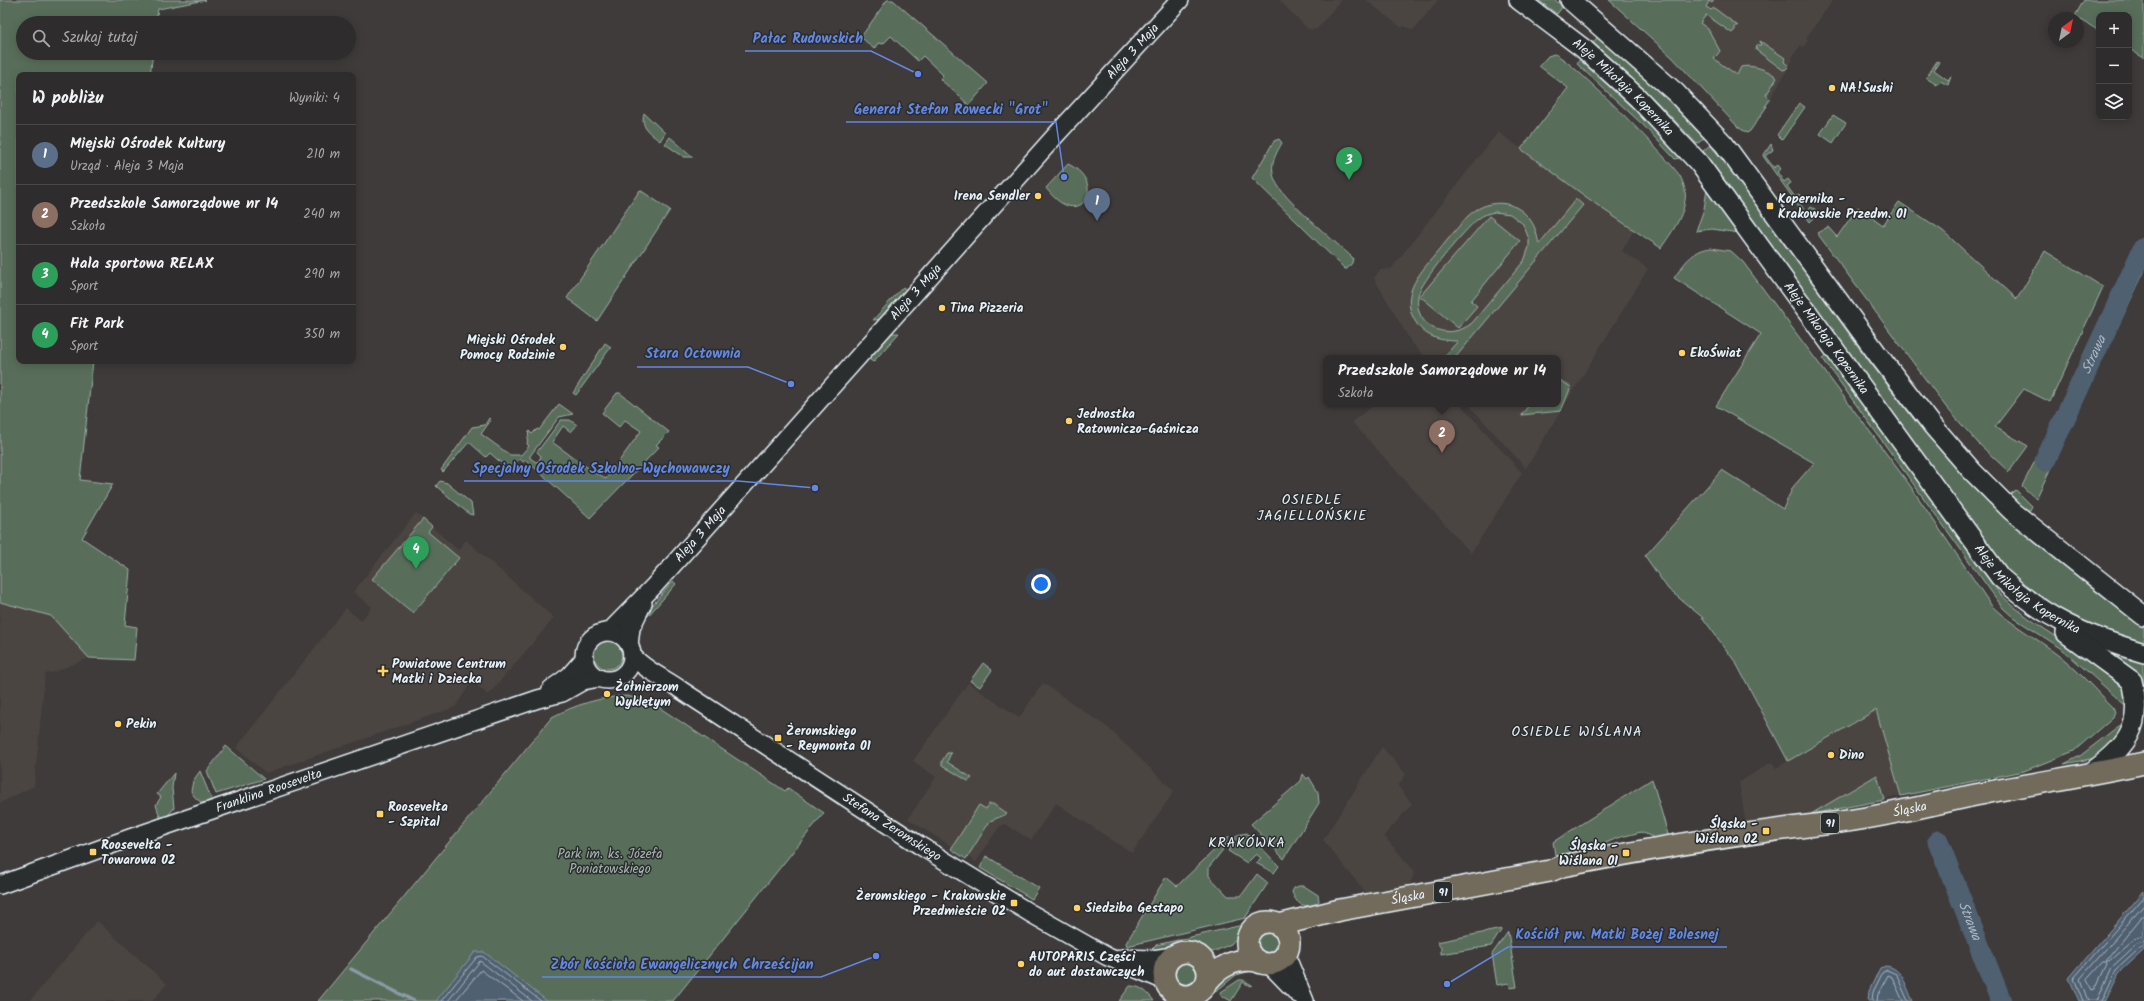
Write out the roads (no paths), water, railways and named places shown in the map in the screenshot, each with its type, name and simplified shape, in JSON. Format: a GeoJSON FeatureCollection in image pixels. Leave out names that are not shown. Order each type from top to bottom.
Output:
{"type":"FeatureCollection","features":[{"type":"Feature","properties":{"kind":"main road","name":"Aleje Mikołaja Kopernika"},"geometry":{"type":"LineString","coordinates":[[1519,0],[1584,49],[1649,109],[1699,163],[1771,259],[2000,577],[2020,596],[2055,619],[2112,643],[2144,653]]}},
{"type":"Feature","properties":{"kind":"main road"},"geometry":{"type":"LineString","coordinates":[[1570,0],[1671,88],[1724,144],[1897,379],[1933,426],[1972,471],[2012,510],[2144,616]]}},
{"type":"Feature","properties":{"kind":"main road"},"geometry":{"type":"LineString","coordinates":[[2000,577],[2014,595],[2026,606],[2122,672],[2132,681],[2139,692],[2144,711],[2143,719],[2138,732],[2125,750],[2090,774]]}},
{"type":"Feature","properties":{"kind":"main road","name":"Śląska"},"geometry":{"type":"LineString","coordinates":[[2090,774],[2144,754]]}},
{"type":"Feature","properties":{"kind":"main road","name":"Śląska"},"geometry":{"type":"LineString","coordinates":[[1279,925],[1336,911],[1550,871],[1562,866],[1663,846],[1730,838],[1931,806],[1988,792],[2090,774],[2144,762]]}},
{"type":"Feature","properties":{"kind":"main road","name":"Śląska"},"geometry":{"type":"LineString","coordinates":[[1275,957],[1303,934],[1336,911]]}},
{"type":"Feature","properties":{"kind":"main road","name":"91"},"geometry":{"type":"LineString","coordinates":[[1173,956],[1186,952],[1198,956],[1208,957],[1224,954],[1248,939],[1252,930],[1261,924],[1270,922],[1279,925]]}},
{"type":"Feature","properties":{"kind":"main road"},"geometry":{"type":"LineString","coordinates":[[1275,957],[1288,935],[1279,925]]}},
{"type":"Feature","properties":{"kind":"main road"},"geometry":{"type":"LineString","coordinates":[[1248,939],[1249,952],[1275,957]]}},
{"type":"Feature","properties":{"kind":"main road"},"geometry":{"type":"LineString","coordinates":[[1173,956],[1166,965],[1170,991],[1183,996],[1199,992],[1215,972],[1229,963],[1275,957]]}},
{"type":"Feature","properties":{"kind":"main road"},"geometry":{"type":"LineString","coordinates":[[1198,956],[1207,966],[1199,992]]}},
{"type":"Feature","properties":{"kind":"street","name":"Aleja 3 Maja"},"geometry":{"type":"LineString","coordinates":[[609,632],[654,586],[1055,136],[1180,0]]}},
{"type":"Feature","properties":{"kind":"street","name":"Aleja 3 Maja"},"geometry":{"type":"LineString","coordinates":[[631,650],[632,628],[638,611],[654,586]]}},
{"type":"Feature","properties":{"kind":"street"},"geometry":{"type":"LineString","coordinates":[[609,632],[621,636],[631,650],[630,666],[622,675],[611,679],[599,678],[592,673],[585,658],[585,653],[589,642],[598,634],[609,632]]}},
{"type":"Feature","properties":{"kind":"street","name":"Stefana Żeromskiego"},"geometry":{"type":"LineString","coordinates":[[631,650],[637,661],[919,845],[1034,916],[1170,991]]}},
{"type":"Feature","properties":{"kind":"street","name":"Franklina Roosevelta"},"geometry":{"type":"LineString","coordinates":[[538,699],[569,676],[585,658]]}},
{"type":"Feature","properties":{"kind":"street","name":"Stefana Żeromskiego"},"geometry":{"type":"LineString","coordinates":[[622,675],[636,676],[664,687],[681,690]]}},
{"type":"Feature","properties":{"kind":"street","name":"Franklina Roosevelta"},"geometry":{"type":"LineString","coordinates":[[0,885],[130,838],[538,699],[562,693],[590,679],[599,678]]}},
{"type":"Feature","properties":{"kind":"street","name":"Stefana Żeromskiego"},"geometry":{"type":"LineString","coordinates":[[1108,957],[1153,959],[1173,956]]}},
{"type":"Feature","properties":{"kind":"street"},"geometry":{"type":"LineString","coordinates":[[1275,957],[1305,1000]]}},
{"type":"Feature","properties":{"kind":"water"},"geometry":{"type":"Polygon","coordinates":[[[1943,838],[1956,866],[1952,875],[1943,871],[1932,842],[1943,838]]]}},
{"type":"Feature","properties":{"kind":"water"},"geometry":{"type":"Polygon","coordinates":[[[2144,891],[2144,950],[2119,973],[2105,1001],[2079,1001],[2069,978],[2144,891]]]}},
{"type":"Feature","properties":{"kind":"water"},"geometry":{"type":"Polygon","coordinates":[[[475,952],[484,952],[547,1001],[436,1001],[475,952]]]}},
{"type":"Feature","properties":{"kind":"water"},"geometry":{"type":"Polygon","coordinates":[[[1886,966],[1896,970],[1900,974],[1913,1001],[1868,1001],[1869,991],[1880,968],[1886,966]]]}},
{"type":"Feature","properties":{"kind":"waterway","name":"Strawa"},"geometry":{"type":"LineString","coordinates":[[2045,461],[2144,247]]}},
{"type":"Feature","properties":{"kind":"waterway","name":"Strawa"},"geometry":{"type":"LineString","coordinates":[[1938,841],[2001,1001]]}},
{"type":"Feature","properties":{"kind":"waterway"},"geometry":{"type":"LineString","coordinates":[[351,969],[414,1001]]}},
{"type":"Feature","properties":{"kind":"place","name":"Pałac Rudowskich"},"geometry":{"type":"Point","coordinates":[918,74]}},
{"type":"Feature","properties":{"kind":"place","name":"NA!Sushi"},"geometry":{"type":"Point","coordinates":[1832,88]}},
{"type":"Feature","properties":{"kind":"place","name":"Generał Stefan Rowecki \"Grot\""},"geometry":{"type":"Point","coordinates":[1064,177]}},
{"type":"Feature","properties":{"kind":"place","name":"Hala sportowa RELAX"},"geometry":{"type":"Point","coordinates":[1349,180]}},
{"type":"Feature","properties":{"kind":"place","name":"Irena Sendler"},"geometry":{"type":"Point","coordinates":[1038,196]}},
{"type":"Feature","properties":{"kind":"place","name":"Kopernika - Krakowskie Przedm. 01"},"geometry":{"type":"Point","coordinates":[1770,206]}},
{"type":"Feature","properties":{"kind":"place","name":"Miejski Ośrodek Kultury"},"geometry":{"type":"Point","coordinates":[1097,221]}},
{"type":"Feature","properties":{"kind":"place","name":"Tina Pizzeria"},"geometry":{"type":"Point","coordinates":[942,308]}},
{"type":"Feature","properties":{"kind":"place","name":"Miejski Ośrodek Pomocy Rodzinie"},"geometry":{"type":"Point","coordinates":[563,347]}},
{"type":"Feature","properties":{"kind":"place","name":"EkoŚwiat"},"geometry":{"type":"Point","coordinates":[1682,353]}},
{"type":"Feature","properties":{"kind":"place","name":"Stara Octownia"},"geometry":{"type":"Point","coordinates":[791,384]}},
{"type":"Feature","properties":{"kind":"place","name":"Jednostka Ratowniczo-Gaśnicza"},"geometry":{"type":"Point","coordinates":[1069,421]}},
{"type":"Feature","properties":{"kind":"place","name":"Przedszkole Samorządowe nr 14"},"geometry":{"type":"Point","coordinates":[1442,453]}},
{"type":"Feature","properties":{"kind":"place","name":"Specjalny Ośrodek Szkolno-Wychowawczy"},"geometry":{"type":"Point","coordinates":[815,488]}},
{"type":"Feature","properties":{"kind":"place","name":"Fit Park"},"geometry":{"type":"Point","coordinates":[416,569]}},
{"type":"Feature","properties":{"kind":"place","name":"Powiatowe Centrum Matki i Dziecka"},"geometry":{"type":"Point","coordinates":[383,671]}},
{"type":"Feature","properties":{"kind":"place","name":"Żołnierzom Wyklętym"},"geometry":{"type":"Point","coordinates":[607,694]}},
{"type":"Feature","properties":{"kind":"place","name":"Pekin"},"geometry":{"type":"Point","coordinates":[118,724]}},
{"type":"Feature","properties":{"kind":"place","name":"Żeromskiego - Reymonta 01"},"geometry":{"type":"Point","coordinates":[778,738]}},
{"type":"Feature","properties":{"kind":"place","name":"Dino"},"geometry":{"type":"Point","coordinates":[1831,755]}},
{"type":"Feature","properties":{"kind":"place","name":"Roosevelta - Szpital"},"geometry":{"type":"Point","coordinates":[380,814]}},
{"type":"Feature","properties":{"kind":"place","name":"Śląska - Wiślana 02"},"geometry":{"type":"Point","coordinates":[1766,831]}},
{"type":"Feature","properties":{"kind":"place","name":"Roosevelta - Towarowa 02"},"geometry":{"type":"Point","coordinates":[93,852]}},
{"type":"Feature","properties":{"kind":"place","name":"Śląska - Wiślana 01"},"geometry":{"type":"Point","coordinates":[1626,853]}},
{"type":"Feature","properties":{"kind":"place","name":"Żeromskiego - Krakowskie Przedmieście 02"},"geometry":{"type":"Point","coordinates":[1014,903]}},
{"type":"Feature","properties":{"kind":"place","name":"Siedziba Gestapo"},"geometry":{"type":"Point","coordinates":[1077,908]}},
{"type":"Feature","properties":{"kind":"place","name":"Zbór Kościoła Ewangelicznych Chrześcijan"},"geometry":{"type":"Point","coordinates":[876,956]}},
{"type":"Feature","properties":{"kind":"place","name":"AUTOPARIS Części do aut dostawczych"},"geometry":{"type":"Point","coordinates":[1021,964]}},
{"type":"Feature","properties":{"kind":"place","name":"Kościół pw. Matki Bożej Bolesnej"},"geometry":{"type":"Point","coordinates":[1447,984]}},
{"type":"Feature","properties":{"kind":"district","name":"OSIEDLE JAGIELLOŃSKIE"},"geometry":{"type":"Point","coordinates":[1312,508]}},
{"type":"Feature","properties":{"kind":"district","name":"OSIEDLE WIŚLANA"},"geometry":{"type":"Point","coordinates":[1577,732]}},
{"type":"Feature","properties":{"kind":"district","name":"KRAKÓWKA"},"geometry":{"type":"Point","coordinates":[1247,843]}},
{"type":"Feature","properties":{"kind":"park label","name":"Park im. ks. Józefa Poniatowskiego"},"geometry":{"type":"Point","coordinates":[610,862]}}]}
